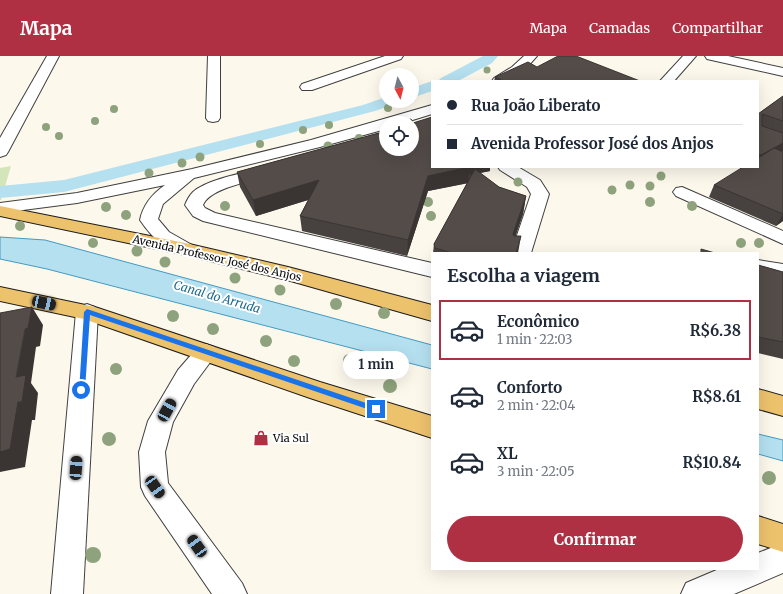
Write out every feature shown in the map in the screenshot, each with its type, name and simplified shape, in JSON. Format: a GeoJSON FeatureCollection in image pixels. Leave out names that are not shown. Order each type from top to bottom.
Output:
{"type":"FeatureCollection","features":[{"type":"Feature","properties":{"kind":"main road","name":"Avenida Professor José dos Anjos"},"geometry":{"type":"LineString","coordinates":[[0,210],[185,249],[288,274],[431,313]]}},
{"type":"Feature","properties":{"kind":"main road"},"geometry":{"type":"LineString","coordinates":[[0,294],[87,312],[206,353],[431,427]]}},
{"type":"Feature","properties":{"kind":"main road"},"geometry":{"type":"LineString","coordinates":[[759,399],[783,406]]}},
{"type":"Feature","properties":{"kind":"main road"},"geometry":{"type":"LineString","coordinates":[[759,530],[783,538]]}},
{"type":"Feature","properties":{"kind":"street"},"geometry":{"type":"LineString","coordinates":[[1,152],[53,56]]}},
{"type":"Feature","properties":{"kind":"street"},"geometry":{"type":"LineString","coordinates":[[214,56],[214,118]]}},
{"type":"Feature","properties":{"kind":"street"},"geometry":{"type":"LineString","coordinates":[[307,87],[397,56]]}},
{"type":"Feature","properties":{"kind":"street"},"geometry":{"type":"LineString","coordinates":[[501,80],[517,70],[531,56]]}},
{"type":"Feature","properties":{"kind":"street"},"geometry":{"type":"LineString","coordinates":[[667,80],[690,56]]}},
{"type":"Feature","properties":{"kind":"street"},"geometry":{"type":"LineString","coordinates":[[710,56],[783,72]]}},
{"type":"Feature","properties":{"kind":"street"},"geometry":{"type":"LineString","coordinates":[[413,116],[431,109]]}},
{"type":"Feature","properties":{"kind":"street"},"geometry":{"type":"LineString","coordinates":[[419,119],[428,124]]}},
{"type":"Feature","properties":{"kind":"street"},"geometry":{"type":"LineString","coordinates":[[0,210],[77,198],[192,174],[315,144],[379,125]]}},
{"type":"Feature","properties":{"kind":"street"},"geometry":{"type":"LineString","coordinates":[[379,141],[226,184],[204,192],[197,199],[194,205],[199,212],[209,217],[431,270]]}},
{"type":"Feature","properties":{"kind":"street"},"geometry":{"type":"LineString","coordinates":[[508,168],[534,184],[540,194],[521,252]]}},
{"type":"Feature","properties":{"kind":"street"},"geometry":{"type":"LineString","coordinates":[[185,249],[162,236],[153,227],[149,220],[150,211],[156,201],[168,190],[192,174]]}},
{"type":"Feature","properties":{"kind":"street"},"geometry":{"type":"LineString","coordinates":[[682,192],[783,238]]}},
{"type":"Feature","properties":{"kind":"street"},"geometry":{"type":"LineString","coordinates":[[759,266],[783,271]]}},
{"type":"Feature","properties":{"kind":"street"},"geometry":{"type":"LineString","coordinates":[[67,594],[87,312]]}},
{"type":"Feature","properties":{"kind":"street"},"geometry":{"type":"LineString","coordinates":[[206,353],[186,377],[161,421],[152,452],[155,487],[231,594]]}},
{"type":"Feature","properties":{"kind":"street"},"geometry":{"type":"LineString","coordinates":[[759,568],[783,558]]}},
{"type":"Feature","properties":{"kind":"street"},"geometry":{"type":"LineString","coordinates":[[697,594],[755,570]]}},
{"type":"Feature","properties":{"kind":"green space"},"geometry":{"type":"Polygon","coordinates":[[[11,166],[1,200],[0,200],[0,168],[11,166]]]}},
{"type":"Feature","properties":{"kind":"water","name":"Canal do Arruda"},"geometry":{"type":"Polygon","coordinates":[[[0,237],[45,240],[431,345],[431,369],[47,269],[0,259],[0,237]]]}},
{"type":"Feature","properties":{"kind":"water"},"geometry":{"type":"Polygon","coordinates":[[[759,434],[783,440],[783,461],[759,454],[759,434]]]}},
{"type":"Feature","properties":{"kind":"building"},"geometry":{"type":"Polygon","coordinates":[[[558,56],[576,56],[637,80],[501,80],[495,77],[528,62],[537,67],[558,56]]]}},
{"type":"Feature","properties":{"kind":"building"},"geometry":{"type":"Polygon","coordinates":[[[783,96],[783,121],[762,114],[762,126],[783,133],[783,143],[761,155],[759,154],[759,113],[783,96]]]}},
{"type":"Feature","properties":{"kind":"building"},"geometry":{"type":"Polygon","coordinates":[[[431,117],[431,168],[465,168],[428,176],[408,240],[300,216],[319,180],[253,200],[237,172],[379,133],[379,156],[419,156],[419,121],[431,117]]]}},
{"type":"Feature","properties":{"kind":"building"},"geometry":{"type":"Polygon","coordinates":[[[774,148],[783,152],[783,214],[714,185],[741,168],[759,168],[759,157],[774,148]]]}},
{"type":"Feature","properties":{"kind":"building"},"geometry":{"type":"Polygon","coordinates":[[[475,169],[499,187],[526,196],[513,234],[514,236],[521,236],[516,252],[449,252],[435,248],[434,244],[475,169]]]}},
{"type":"Feature","properties":{"kind":"building"},"geometry":{"type":"Polygon","coordinates":[[[701,249],[712,252],[701,252],[701,249]]]}},
{"type":"Feature","properties":{"kind":"building"},"geometry":{"type":"Polygon","coordinates":[[[759,265],[783,272],[783,342],[759,337],[759,265]]]}},
{"type":"Feature","properties":{"kind":"building"},"geometry":{"type":"Polygon","coordinates":[[[32,307],[28,328],[25,329],[16,377],[26,375],[22,402],[18,402],[10,449],[0,452],[0,313],[32,307]]]}},
{"type":"Feature","properties":{"kind":"waterway"},"geometry":{"type":"LineString","coordinates":[[448,80],[487,60],[491,56]]}},
{"type":"Feature","properties":{"kind":"waterway"},"geometry":{"type":"LineString","coordinates":[[419,91],[431,86]]}},
{"type":"Feature","properties":{"kind":"waterway"},"geometry":{"type":"LineString","coordinates":[[0,192],[64,186],[379,105]]}},
{"type":"Feature","properties":{"kind":"place","name":"Via Sul"},"geometry":{"type":"Point","coordinates":[261,438]}},
{"type":"Feature","properties":{"kind":"route"},"geometry":{"type":"LineString","coordinates":[[81,390],[87,312],[376,409]]}}]}
